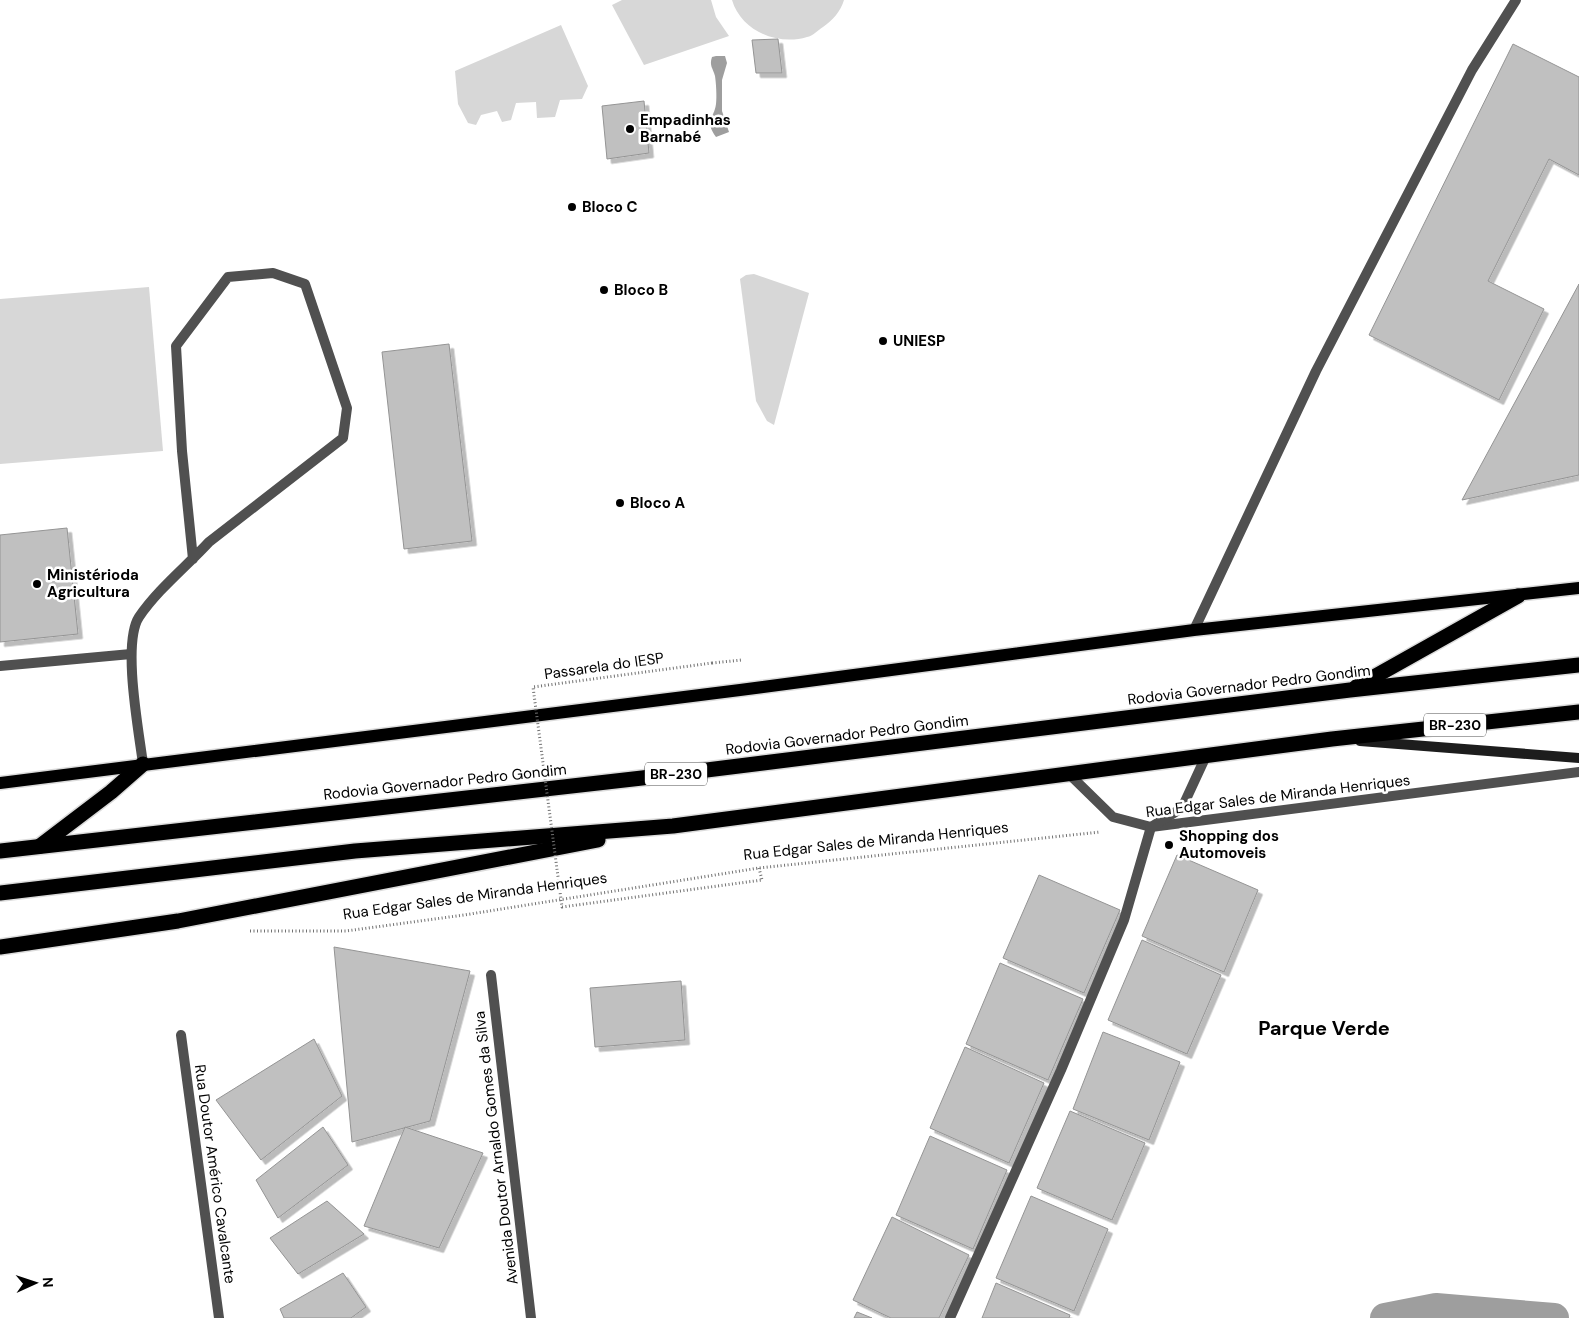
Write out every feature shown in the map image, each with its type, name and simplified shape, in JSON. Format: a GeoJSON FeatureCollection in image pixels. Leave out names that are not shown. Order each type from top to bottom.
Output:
{"type":"FeatureCollection","features":[{"type":"Feature","properties":{"kind":"highway"},"geometry":{"type":"LineString","coordinates":[[1350,690],[1518,596]]}},
{"type":"Feature","properties":{"kind":"highway","name":"Rodovia Governador Pedro Gondim"},"geometry":{"type":"LineString","coordinates":[[0,851],[642,778],[1350,690],[1579,665]]}},
{"type":"Feature","properties":{"kind":"highway","name":"BR-230"},"geometry":{"type":"LineString","coordinates":[[0,893],[355,851],[673,826],[1332,739],[1579,712]]}},
{"type":"Feature","properties":{"kind":"highway"},"geometry":{"type":"LineString","coordinates":[[40,846],[111,792],[143,764]]}},
{"type":"Feature","properties":{"kind":"highway"},"geometry":{"type":"LineString","coordinates":[[0,946],[178,921],[673,826]]}},
{"type":"Feature","properties":{"kind":"main road"},"geometry":{"type":"LineString","coordinates":[[0,783],[740,690],[1194,630],[1579,588]]}},
{"type":"Feature","properties":{"kind":"main road"},"geometry":{"type":"LineString","coordinates":[[1332,739],[1579,758]]}},
{"type":"Feature","properties":{"kind":"street"},"geometry":{"type":"LineString","coordinates":[[1194,630],[1316,371],[1472,70],[1516,0]]}},
{"type":"Feature","properties":{"kind":"street"},"geometry":{"type":"LineString","coordinates":[[143,764],[131,654],[138,619],[210,542],[343,438],[347,408],[305,284],[273,273],[228,277],[176,346],[182,451],[193,559]]}},
{"type":"Feature","properties":{"kind":"street"},"geometry":{"type":"LineString","coordinates":[[0,666],[131,654]]}},
{"type":"Feature","properties":{"kind":"street"},"geometry":{"type":"LineString","coordinates":[[950,1318],[1061,1070],[1124,920],[1151,827],[1182,808],[1206,756]]}},
{"type":"Feature","properties":{"kind":"street","name":"Rua Edgar Sales de Miranda Henriques"},"geometry":{"type":"LineString","coordinates":[[1151,827],[1579,772]]}},
{"type":"Feature","properties":{"kind":"street"},"geometry":{"type":"LineString","coordinates":[[1069,774],[1114,817],[1151,827]]}},
{"type":"Feature","properties":{"kind":"street","name":"Avenida Doutor Arnaldo Gomes da Silva"},"geometry":{"type":"LineString","coordinates":[[491,975],[531,1318]]}},
{"type":"Feature","properties":{"kind":"street","name":"Rua Doutor Américo Cavalcante"},"geometry":{"type":"LineString","coordinates":[[181,1035],[219,1318]]}},
{"type":"Feature","properties":{"kind":"path","name":"Passarela do IESP"},"geometry":{"type":"LineString","coordinates":[[742,660],[533,687],[562,907],[762,880],[759,868]]}},
{"type":"Feature","properties":{"kind":"path","name":"Rua Edgar Sales de Miranda Henriques"},"geometry":{"type":"LineString","coordinates":[[248,931],[346,930],[464,915],[759,868],[1102,832]]}},
{"type":"Feature","properties":{"kind":"shaded area"},"geometry":{"type":"Polygon","coordinates":[[[622,0],[711,0],[716,17],[729,36],[644,65],[612,5],[622,0]]]}},
{"type":"Feature","properties":{"kind":"shaded area"},"geometry":{"type":"Polygon","coordinates":[[[732,0],[844,0],[833,19],[813,34],[796,39],[784,39],[762,34],[752,28],[743,20],[732,0]]]}},
{"type":"Feature","properties":{"kind":"shaded area"},"geometry":{"type":"Polygon","coordinates":[[[561,25],[588,86],[582,99],[560,100],[555,117],[537,118],[536,102],[516,103],[511,120],[502,122],[497,111],[481,115],[476,125],[468,123],[458,104],[455,71],[561,25]]]}},
{"type":"Feature","properties":{"kind":"shaded area"},"geometry":{"type":"Polygon","coordinates":[[[725,56],[727,63],[722,80],[722,111],[729,132],[716,137],[710,123],[716,104],[715,76],[711,63],[712,57],[725,56]]]}},
{"type":"Feature","properties":{"kind":"shaded area"},"geometry":{"type":"Polygon","coordinates":[[[754,274],[809,293],[774,425],[767,421],[756,401],[740,279],[746,275],[754,274]]]}},
{"type":"Feature","properties":{"kind":"shaded area"},"geometry":{"type":"Polygon","coordinates":[[[149,287],[163,451],[0,464],[0,299],[149,287]]]}},
{"type":"Feature","properties":{"kind":"building"},"geometry":{"type":"Polygon","coordinates":[[[778,39],[782,73],[756,73],[752,40],[778,39]]]}},
{"type":"Feature","properties":{"kind":"building"},"geometry":{"type":"Polygon","coordinates":[[[1513,44],[1579,77],[1579,175],[1549,159],[1488,281],[1544,309],[1499,400],[1369,335],[1513,44]]]}},
{"type":"Feature","properties":{"kind":"building"},"geometry":{"type":"Polygon","coordinates":[[[644,101],[649,153],[607,159],[602,106],[644,101]]]}},
{"type":"Feature","properties":{"kind":"building"},"geometry":{"type":"Polygon","coordinates":[[[1579,284],[1579,475],[1462,500],[1579,284]]]}},
{"type":"Feature","properties":{"kind":"building"},"geometry":{"type":"Polygon","coordinates":[[[449,344],[472,541],[404,549],[382,352],[449,344]]]}},
{"type":"Feature","properties":{"kind":"building","name":"Ministérioda Agricultura"},"geometry":{"type":"Polygon","coordinates":[[[67,528],[78,634],[0,642],[0,535],[67,528]]]}},
{"type":"Feature","properties":{"kind":"building"},"geometry":{"type":"Polygon","coordinates":[[[1177,855],[1258,890],[1224,972],[1142,936],[1177,855]]]}},
{"type":"Feature","properties":{"kind":"building"},"geometry":{"type":"Polygon","coordinates":[[[1039,875],[1120,910],[1084,993],[1003,958],[1039,875]]]}},
{"type":"Feature","properties":{"kind":"building"},"geometry":{"type":"Polygon","coordinates":[[[1142,940],[1221,975],[1187,1054],[1108,1020],[1142,940]]]}},
{"type":"Feature","properties":{"kind":"building"},"geometry":{"type":"Polygon","coordinates":[[[334,947],[470,971],[430,1121],[352,1142],[334,947]]]}},
{"type":"Feature","properties":{"kind":"building"},"geometry":{"type":"Polygon","coordinates":[[[1000,963],[1083,999],[1048,1080],[966,1044],[1000,963]]]}},
{"type":"Feature","properties":{"kind":"building"},"geometry":{"type":"Polygon","coordinates":[[[681,981],[685,1040],[595,1047],[590,988],[681,981]]]}},
{"type":"Feature","properties":{"kind":"building"},"geometry":{"type":"Polygon","coordinates":[[[1103,1032],[1180,1062],[1149,1140],[1073,1109],[1103,1032]]]}},
{"type":"Feature","properties":{"kind":"building"},"geometry":{"type":"Polygon","coordinates":[[[314,1039],[342,1096],[261,1160],[216,1100],[314,1039]]]}},
{"type":"Feature","properties":{"kind":"building"},"geometry":{"type":"Polygon","coordinates":[[[965,1047],[1044,1083],[1009,1163],[930,1128],[965,1047]]]}},
{"type":"Feature","properties":{"kind":"building"},"geometry":{"type":"Polygon","coordinates":[[[1070,1111],[1145,1143],[1112,1220],[1037,1188],[1070,1111]]]}},
{"type":"Feature","properties":{"kind":"building"},"geometry":{"type":"Polygon","coordinates":[[[323,1127],[348,1165],[278,1218],[256,1180],[323,1127]]]}},
{"type":"Feature","properties":{"kind":"building"},"geometry":{"type":"Polygon","coordinates":[[[405,1127],[483,1153],[439,1248],[364,1226],[405,1127]]]}},
{"type":"Feature","properties":{"kind":"building"},"geometry":{"type":"Polygon","coordinates":[[[930,1136],[1007,1170],[973,1249],[896,1215],[930,1136]]]}},
{"type":"Feature","properties":{"kind":"building"},"geometry":{"type":"Polygon","coordinates":[[[1031,1196],[1108,1229],[1074,1311],[996,1278],[1031,1196]]]}},
{"type":"Feature","properties":{"kind":"building"},"geometry":{"type":"Polygon","coordinates":[[[327,1201],[364,1234],[298,1274],[270,1238],[327,1201]]]}},
{"type":"Feature","properties":{"kind":"building"},"geometry":{"type":"Polygon","coordinates":[[[892,1217],[969,1255],[939,1318],[891,1318],[853,1300],[892,1217]]]}},
{"type":"Feature","properties":{"kind":"building"},"geometry":{"type":"Polygon","coordinates":[[[343,1273],[366,1307],[351,1318],[284,1318],[280,1309],[343,1273]]]}},
{"type":"Feature","properties":{"kind":"building"},"geometry":{"type":"Polygon","coordinates":[[[996,1283],[1070,1315],[1069,1318],[982,1318],[996,1283]]]}},
{"type":"Feature","properties":{"kind":"building"},"geometry":{"type":"Polygon","coordinates":[[[857,1312],[872,1318],[854,1318],[857,1312]]]}},
{"type":"Feature","properties":{"kind":"waterway"},"geometry":{"type":"LineString","coordinates":[[1385,1318],[1436,1308],[1554,1318]]}},
{"type":"Feature","properties":{"kind":"place","name":"Empadinhas Barnabé"},"geometry":{"type":"Point","coordinates":[630,129]}},
{"type":"Feature","properties":{"kind":"place","name":"Bloco C"},"geometry":{"type":"Point","coordinates":[572,207]}},
{"type":"Feature","properties":{"kind":"place","name":"Bloco B"},"geometry":{"type":"Point","coordinates":[604,290]}},
{"type":"Feature","properties":{"kind":"place","name":"UNIESP"},"geometry":{"type":"Point","coordinates":[883,341]}},
{"type":"Feature","properties":{"kind":"place","name":"Bloco A"},"geometry":{"type":"Point","coordinates":[620,503]}},
{"type":"Feature","properties":{"kind":"place","name":"Ministérioda Agricultura"},"geometry":{"type":"Point","coordinates":[37,584]}},
{"type":"Feature","properties":{"kind":"place","name":"Shopping dos Automoveis"},"geometry":{"type":"Point","coordinates":[1169,845]}},
{"type":"Feature","properties":{"kind":"district","name":"Parque Verde"},"geometry":{"type":"Point","coordinates":[1324,1028]}}]}
